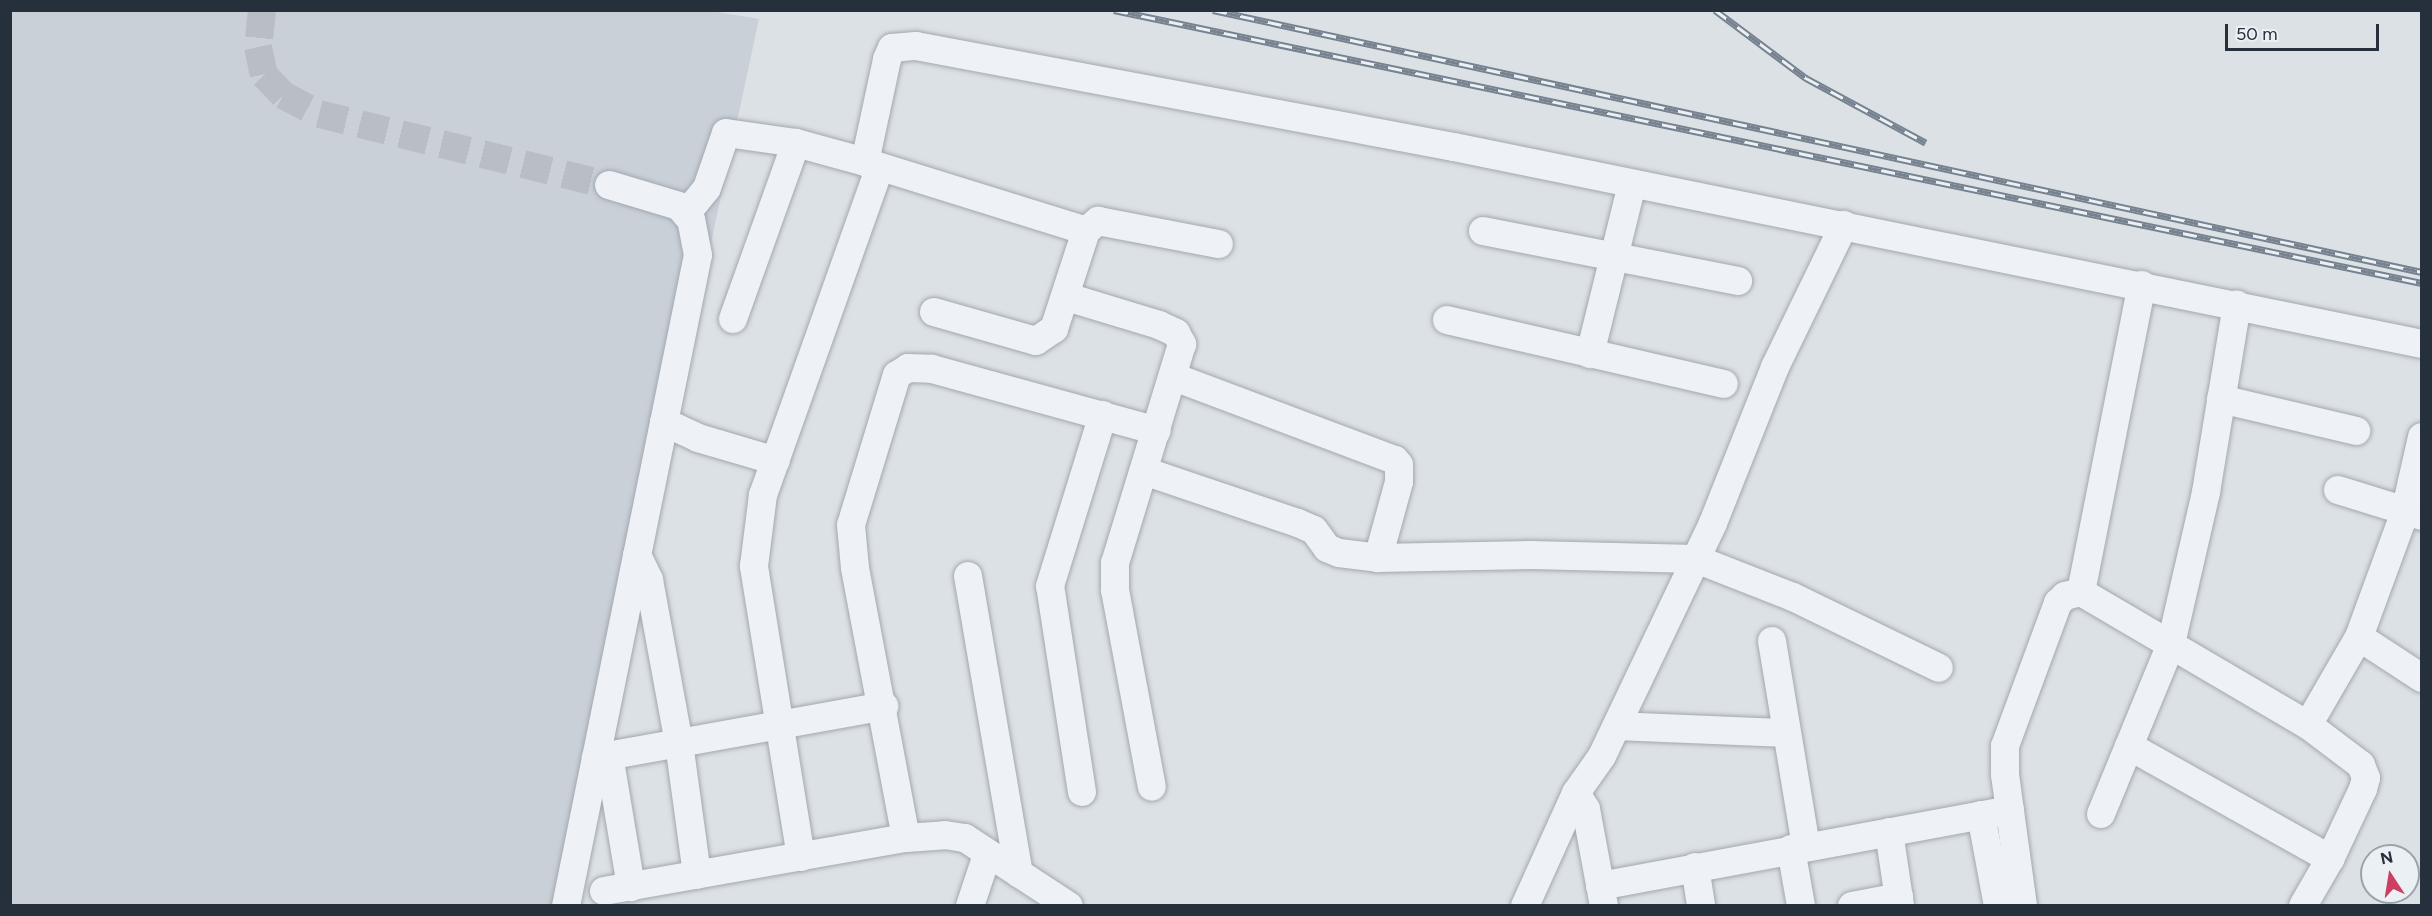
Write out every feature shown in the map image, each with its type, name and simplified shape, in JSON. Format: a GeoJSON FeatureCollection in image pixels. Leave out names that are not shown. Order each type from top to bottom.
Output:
{"type":"FeatureCollection","features":[{"type":"Feature","properties":{"kind":"street"},"geometry":{"type":"LineString","coordinates":[[801,856],[754,566],[763,495],[872,165],[886,59],[892,48],[909,45],[1632,183],[2142,285],[2421,344]]}},
{"type":"Feature","properties":{"kind":"street"},"geometry":{"type":"LineString","coordinates":[[686,213],[707,188],[726,133],[796,143],[1086,231]]}},
{"type":"Feature","properties":{"kind":"street"},"geometry":{"type":"LineString","coordinates":[[733,319],[796,143]]}},
{"type":"Feature","properties":{"kind":"street"},"geometry":{"type":"LineString","coordinates":[[1590,354],[1616,257],[1632,183]]}},
{"type":"Feature","properties":{"kind":"street"},"geometry":{"type":"LineString","coordinates":[[566,906],[602,757],[637,555],[698,255],[697,238],[686,213],[666,200],[609,185]]}},
{"type":"Feature","properties":{"kind":"street"},"geometry":{"type":"LineString","coordinates":[[934,312],[1036,341],[1054,329],[1067,297],[1086,231],[1098,221],[1109,221],[1219,244]]}},
{"type":"Feature","properties":{"kind":"street"},"geometry":{"type":"LineString","coordinates":[[1525,906],[1576,793],[1602,756],[1696,559],[1775,367],[1844,225]]}},
{"type":"Feature","properties":{"kind":"street"},"geometry":{"type":"LineString","coordinates":[[1483,231],[1738,281]]}},
{"type":"Feature","properties":{"kind":"street"},"geometry":{"type":"LineString","coordinates":[[2080,592],[2142,285]]}},
{"type":"Feature","properties":{"kind":"street"},"geometry":{"type":"LineString","coordinates":[[1067,297],[1176,333],[1182,344],[1157,432],[1119,540],[1115,590],[1152,787]]}},
{"type":"Feature","properties":{"kind":"street"},"geometry":{"type":"LineString","coordinates":[[2101,814],[2170,644],[2206,492],[2237,305]]}},
{"type":"Feature","properties":{"kind":"street"},"geometry":{"type":"LineString","coordinates":[[1447,320],[1724,384]]}},
{"type":"Feature","properties":{"kind":"street"},"geometry":{"type":"LineString","coordinates":[[906,838],[884,706],[855,568],[851,525],[897,375],[908,368],[932,369],[1103,415],[1157,432]]}},
{"type":"Feature","properties":{"kind":"street"},"geometry":{"type":"LineString","coordinates":[[1174,376],[1395,460],[1401,471],[1378,558]]}},
{"type":"Feature","properties":{"kind":"street"},"geometry":{"type":"LineString","coordinates":[[2221,399],[2356,431]]}},
{"type":"Feature","properties":{"kind":"street"},"geometry":{"type":"LineString","coordinates":[[1082,792],[1050,586],[1103,415]]}},
{"type":"Feature","properties":{"kind":"street"},"geometry":{"type":"LineString","coordinates":[[664,422],[698,438],[776,461]]}},
{"type":"Feature","properties":{"kind":"street"},"geometry":{"type":"LineString","coordinates":[[2308,725],[2359,637],[2413,514],[2421,436]]}},
{"type":"Feature","properties":{"kind":"street"},"geometry":{"type":"LineString","coordinates":[[1144,471],[1298,523],[1314,530],[1327,548],[1339,553],[1378,558],[1531,555],[1696,559],[1793,597],[1940,668]]}},
{"type":"Feature","properties":{"kind":"street"},"geometry":{"type":"LineString","coordinates":[[2338,490],[2413,514]]}},
{"type":"Feature","properties":{"kind":"street"},"geometry":{"type":"LineString","coordinates":[[637,555],[649,580],[679,743],[697,875]]}},
{"type":"Feature","properties":{"kind":"street"},"geometry":{"type":"LineString","coordinates":[[968,576],[1018,874]]}},
{"type":"Feature","properties":{"kind":"street"},"geometry":{"type":"LineString","coordinates":[[2080,592],[2308,725],[2351,754],[2366,778],[2330,859],[2303,906]]}},
{"type":"Feature","properties":{"kind":"street"},"geometry":{"type":"LineString","coordinates":[[2023,906],[2010,810],[2005,746],[2058,603],[2080,592]]}},
{"type":"Feature","properties":{"kind":"street"},"geometry":{"type":"LineString","coordinates":[[2359,637],[2421,678]]}},
{"type":"Feature","properties":{"kind":"street"},"geometry":{"type":"LineString","coordinates":[[1772,641],[1798,847],[1801,906]]}},
{"type":"Feature","properties":{"kind":"street"},"geometry":{"type":"LineString","coordinates":[[602,757],[884,706]]}},
{"type":"Feature","properties":{"kind":"street"},"geometry":{"type":"LineString","coordinates":[[1617,726],[1785,734]]}},
{"type":"Feature","properties":{"kind":"street"},"geometry":{"type":"LineString","coordinates":[[2129,746],[2330,859]]}},
{"type":"Feature","properties":{"kind":"street"},"geometry":{"type":"LineString","coordinates":[[602,757],[617,889],[906,838],[965,838],[987,855],[1069,906]]}},
{"type":"Feature","properties":{"kind":"street"},"geometry":{"type":"LineString","coordinates":[[1576,793],[1586,809],[1602,896],[1695,867],[2010,810]]}},
{"type":"Feature","properties":{"kind":"street"},"geometry":{"type":"LineString","coordinates":[[1981,815],[1998,906]]}},
{"type":"Feature","properties":{"kind":"street"},"geometry":{"type":"LineString","coordinates":[[1852,906],[1899,901],[1889,832]]}},
{"type":"Feature","properties":{"kind":"street"},"geometry":{"type":"LineString","coordinates":[[969,906],[987,855]]}},
{"type":"Feature","properties":{"kind":"street"},"geometry":{"type":"LineString","coordinates":[[1695,867],[1701,906]]}},
{"type":"Feature","properties":{"kind":"shaded area"},"geometry":{"type":"Polygon","coordinates":[[[705,10],[759,19],[636,592],[573,905],[11,905],[10,11],[705,10]]]}},
{"type":"Feature","properties":{"kind":"tunnel"},"geometry":{"type":"LineString","coordinates":[[262,10],[258,47],[264,75],[283,95],[319,114],[609,185]]}},
{"type":"Feature","properties":{"kind":"railway"},"geometry":{"type":"LineString","coordinates":[[1114,10],[2422,283]]}},
{"type":"Feature","properties":{"kind":"railway"},"geometry":{"type":"LineString","coordinates":[[1213,10],[2422,272]]}},
{"type":"Feature","properties":{"kind":"railway"},"geometry":{"type":"LineString","coordinates":[[1715,10],[1806,78],[1926,143]]}}]}
